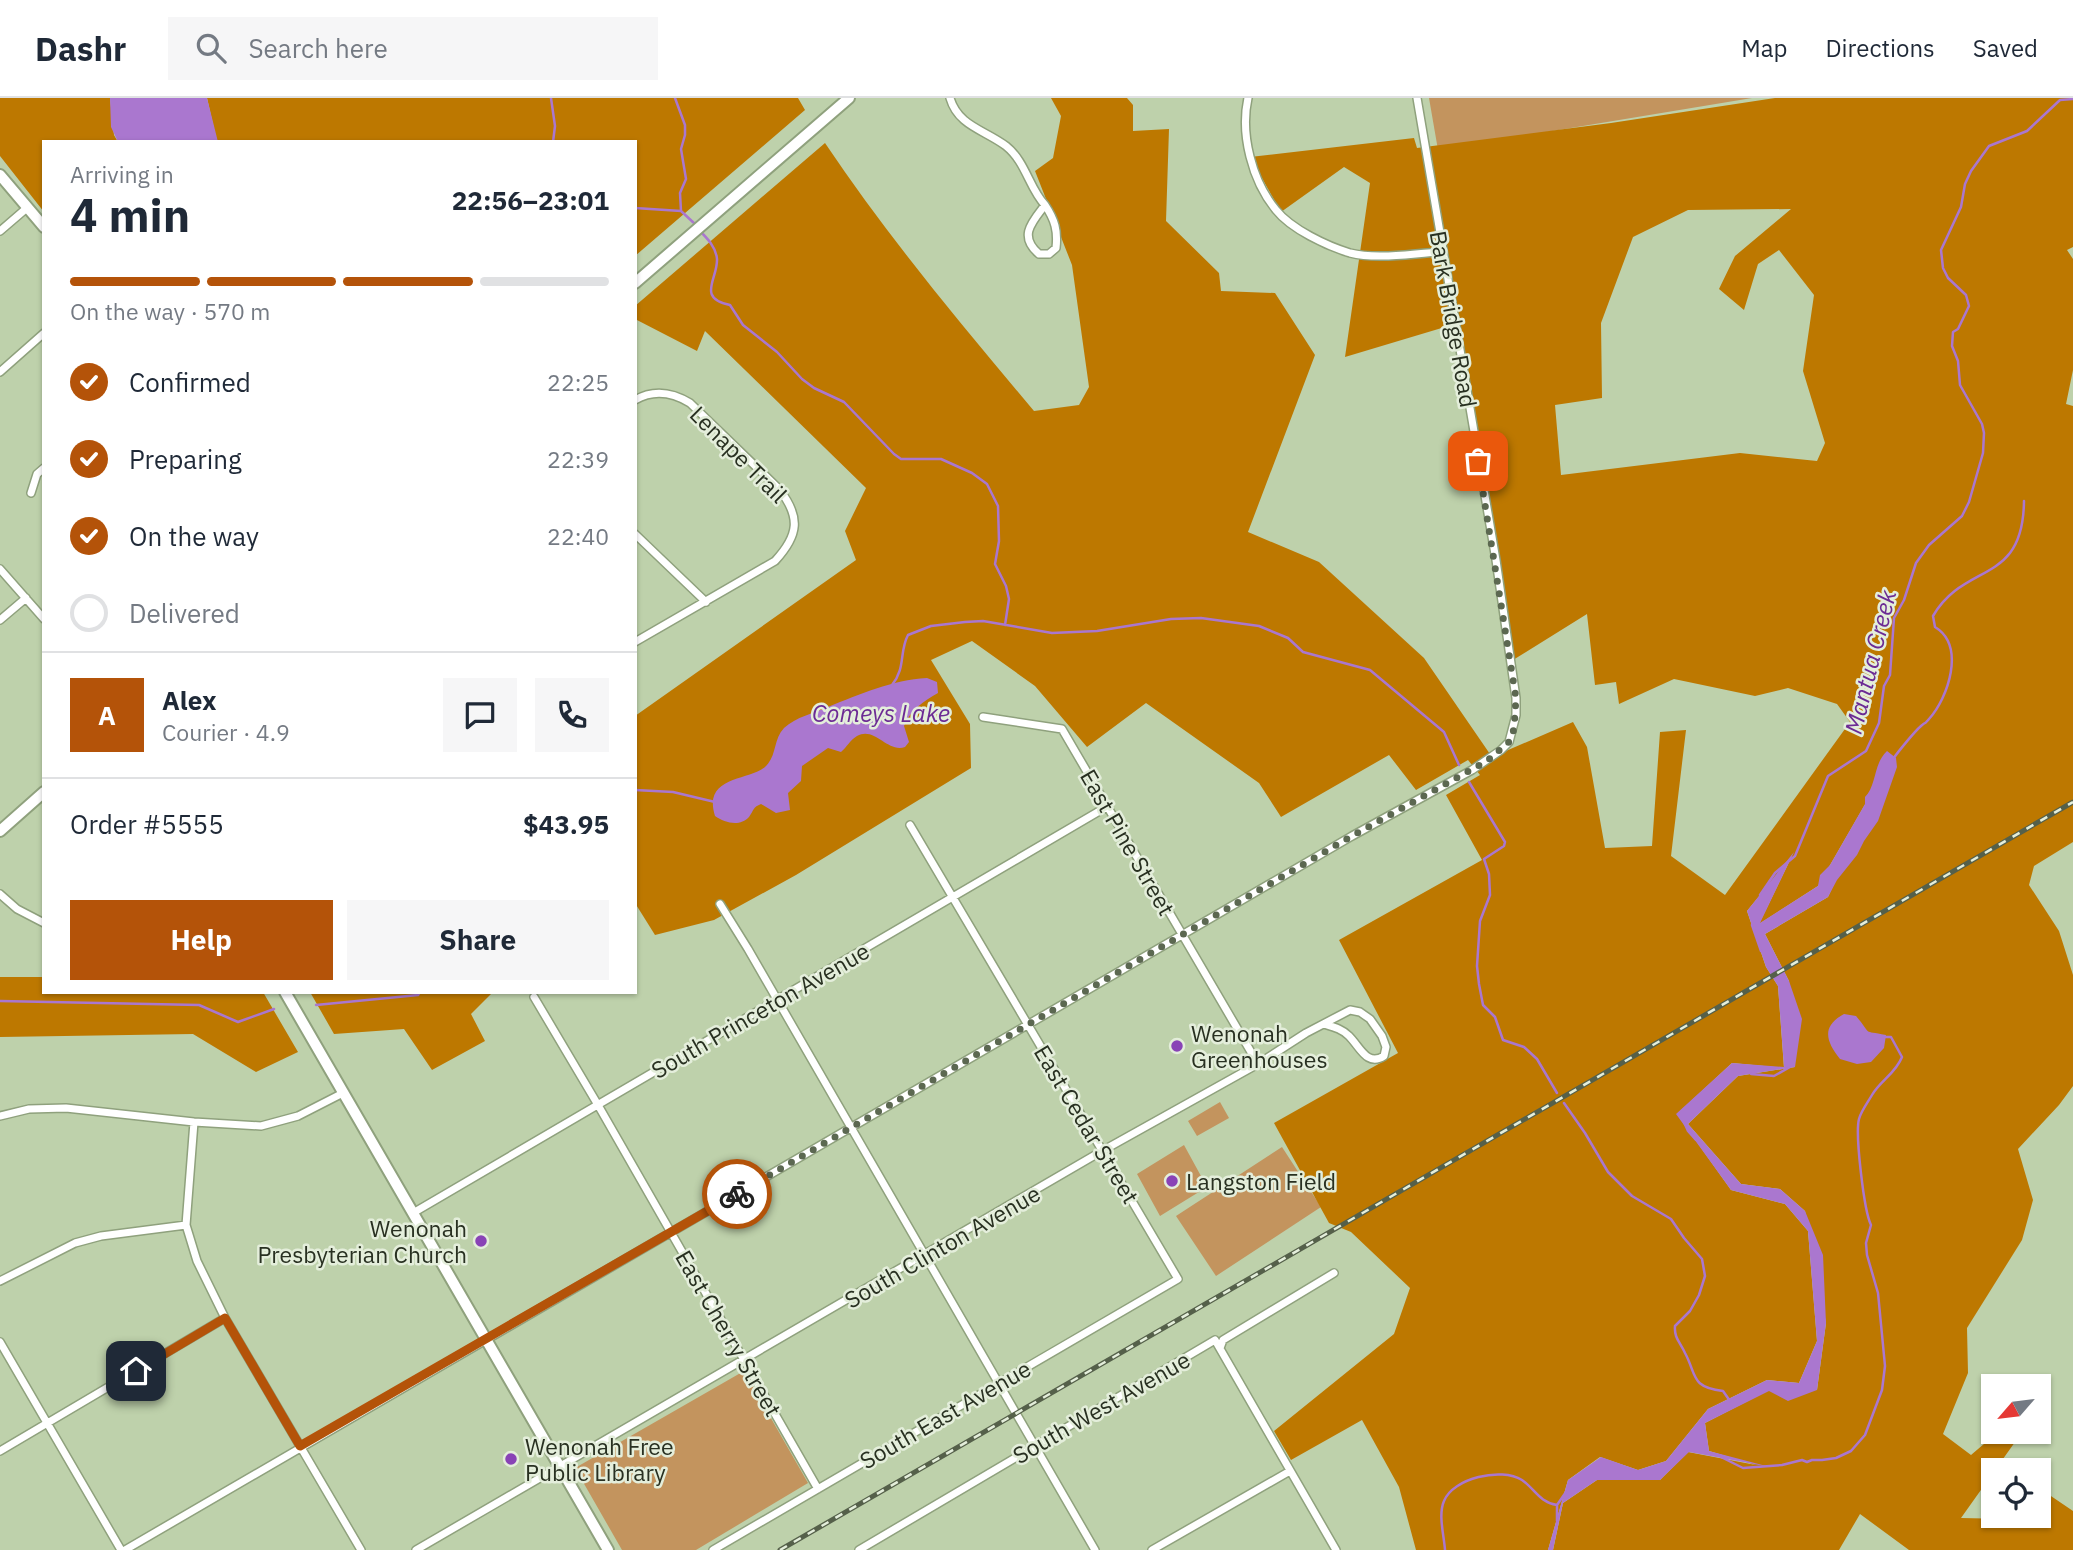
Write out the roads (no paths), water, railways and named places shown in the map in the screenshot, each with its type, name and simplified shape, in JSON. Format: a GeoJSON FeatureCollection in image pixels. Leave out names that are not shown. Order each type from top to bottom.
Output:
{"type":"FeatureCollection","features":[{"type":"Feature","properties":{"kind":"street"},"geometry":{"type":"LineString","coordinates":[[637,281],[849,98]]}},
{"type":"Feature","properties":{"kind":"street"},"geometry":{"type":"LineString","coordinates":[[950,98],[952,107],[962,120],[1007,147],[1023,164],[1036,195],[1045,205],[1057,227],[1056,248],[1049,254],[1040,254],[1031,248],[1028,233],[1033,220],[1045,205]]}},
{"type":"Feature","properties":{"kind":"street"},"geometry":{"type":"LineString","coordinates":[[1248,98],[1248,144],[1258,180],[1277,212],[1324,243],[1352,253],[1375,255],[1442,252]]}},
{"type":"Feature","properties":{"kind":"street","name":"Bark Bridge Road"},"geometry":{"type":"LineString","coordinates":[[123,1550],[1352,836],[1472,770],[1509,742],[1514,729],[1516,698],[1496,560],[1417,98]]}},
{"type":"Feature","properties":{"kind":"street"},"geometry":{"type":"LineString","coordinates":[[0,176],[42,225]]}},
{"type":"Feature","properties":{"kind":"street"},"geometry":{"type":"LineString","coordinates":[[0,231],[28,207]]}},
{"type":"Feature","properties":{"kind":"street"},"geometry":{"type":"LineString","coordinates":[[0,372],[42,335]]}},
{"type":"Feature","properties":{"kind":"street","name":"Lenape Trail"},"geometry":{"type":"LineString","coordinates":[[637,399],[647,394],[665,392],[690,403],[779,489],[790,502],[795,516],[789,546],[775,561],[637,641]]}},
{"type":"Feature","properties":{"kind":"street"},"geometry":{"type":"LineString","coordinates":[[31,493],[37,474],[42,470]]}},
{"type":"Feature","properties":{"kind":"street"},"geometry":{"type":"LineString","coordinates":[[637,536],[706,602]]}},
{"type":"Feature","properties":{"kind":"street"},"geometry":{"type":"LineString","coordinates":[[0,569],[42,617]]}},
{"type":"Feature","properties":{"kind":"street"},"geometry":{"type":"LineString","coordinates":[[0,620],[26,598]]}},
{"type":"Feature","properties":{"kind":"street","name":"East Pine Street"},"geometry":{"type":"LineString","coordinates":[[983,717],[1062,729],[1258,1064]]}},
{"type":"Feature","properties":{"kind":"street"},"geometry":{"type":"LineString","coordinates":[[0,831],[42,794]]}},
{"type":"Feature","properties":{"kind":"street","name":"South Princeton Avenue"},"geometry":{"type":"LineString","coordinates":[[413,1213],[1108,806]]}},
{"type":"Feature","properties":{"kind":"street","name":"East Cedar Street"},"geometry":{"type":"LineString","coordinates":[[910,825],[1178,1279]]}},
{"type":"Feature","properties":{"kind":"street"},"geometry":{"type":"LineString","coordinates":[[0,894],[17,909],[42,922]]}},
{"type":"Feature","properties":{"kind":"street"},"geometry":{"type":"LineString","coordinates":[[720,904],[1095,1550]]}},
{"type":"Feature","properties":{"kind":"street"},"geometry":{"type":"LineString","coordinates":[[286,994],[608,1550]]}},
{"type":"Feature","properties":{"kind":"street","name":"East Cherry Street"},"geometry":{"type":"LineString","coordinates":[[534,997],[818,1489]]}},
{"type":"Feature","properties":{"kind":"street","name":"South Clinton Avenue"},"geometry":{"type":"LineString","coordinates":[[416,1550],[926,1256],[1102,1151],[1258,1064],[1306,1033],[1350,1010],[1360,1012],[1370,1019],[1382,1036],[1386,1047],[1384,1056],[1378,1060],[1370,1060],[1350,1037],[1338,1028],[1324,1024]]}},
{"type":"Feature","properties":{"kind":"street"},"geometry":{"type":"LineString","coordinates":[[0,1116],[29,1109],[66,1108],[194,1122],[261,1126],[298,1116],[343,1093]]}},
{"type":"Feature","properties":{"kind":"street"},"geometry":{"type":"LineString","coordinates":[[194,1122],[186,1225],[201,1270],[225,1318],[361,1550]]}},
{"type":"Feature","properties":{"kind":"street"},"geometry":{"type":"LineString","coordinates":[[0,1281],[75,1243],[101,1236],[186,1225]]}},
{"type":"Feature","properties":{"kind":"street","name":"South West Avenue"},"geometry":{"type":"LineString","coordinates":[[1220,1348],[1223,1340],[1334,1273]]}},
{"type":"Feature","properties":{"kind":"street","name":"South East Avenue"},"geometry":{"type":"LineString","coordinates":[[713,1550],[1178,1279]]}},
{"type":"Feature","properties":{"kind":"street"},"geometry":{"type":"LineString","coordinates":[[0,1451],[225,1318]]}},
{"type":"Feature","properties":{"kind":"street","name":"South West Avenue"},"geometry":{"type":"LineString","coordinates":[[859,1550],[1215,1340],[1220,1348]]}},
{"type":"Feature","properties":{"kind":"street"},"geometry":{"type":"LineString","coordinates":[[0,1342],[123,1550]]}},
{"type":"Feature","properties":{"kind":"street"},"geometry":{"type":"LineString","coordinates":[[1220,1348],[1336,1550]]}},
{"type":"Feature","properties":{"kind":"street"},"geometry":{"type":"LineString","coordinates":[[1152,1550],[1290,1471]]}},
{"type":"Feature","properties":{"kind":"water"},"geometry":{"type":"Polygon","coordinates":[[[110,98],[207,98],[218,140],[117,140],[111,127],[110,98]]]}},
{"type":"Feature","properties":{"kind":"water","name":"Comeys Lake"},"geometry":{"type":"Polygon","coordinates":[[[927,678],[937,682],[938,693],[918,706],[910,715],[904,726],[909,742],[905,747],[892,746],[870,734],[857,736],[841,752],[828,748],[802,766],[801,781],[788,793],[790,810],[776,813],[761,804],[749,817],[737,823],[723,821],[715,816],[715,793],[730,781],[766,766],[772,757],[778,737],[789,724],[876,688],[927,678]]]}},
{"type":"Feature","properties":{"kind":"water"},"geometry":{"type":"Polygon","coordinates":[[[1887,751],[1896,758],[1897,767],[1878,821],[1857,855],[1837,880],[1828,897],[1765,934],[1789,981],[1802,1019],[1795,1067],[1738,1076],[1688,1124],[1741,1184],[1780,1189],[1805,1211],[1823,1255],[1826,1323],[1817,1390],[1788,1401],[1769,1391],[1705,1423],[1709,1451],[1770,1467],[1689,1452],[1660,1480],[1597,1480],[1563,1503],[1553,1550],[1548,1550],[1568,1480],[1601,1457],[1638,1470],[1666,1461],[1708,1409],[1767,1380],[1799,1383],[1817,1341],[1808,1231],[1785,1204],[1731,1190],[1676,1114],[1732,1063],[1784,1067],[1778,986],[1766,967],[1747,911],[1794,852],[1760,923],[1818,886],[1820,875],[1830,865],[1865,804],[1865,797],[1872,787],[1879,762],[1887,751]]]}},
{"type":"Feature","properties":{"kind":"water"},"geometry":{"type":"Polygon","coordinates":[[[1844,1014],[1856,1016],[1868,1031],[1886,1035],[1884,1048],[1871,1062],[1857,1064],[1840,1059],[1831,1046],[1829,1029],[1832,1023],[1844,1014]]]}},
{"type":"Feature","properties":{"kind":"waterway"},"geometry":{"type":"LineString","coordinates":[[551,98],[555,126],[553,140]]}},
{"type":"Feature","properties":{"kind":"waterway"},"geometry":{"type":"LineString","coordinates":[[675,98],[685,125],[681,149],[686,179],[680,193],[681,211],[695,224]]}},
{"type":"Feature","properties":{"kind":"waterway","name":"Mantua Creek"},"geometry":{"type":"LineString","coordinates":[[1760,895],[1775,873],[1795,856],[1828,776],[1866,751],[1879,723],[1884,686],[1890,675],[1894,618],[1904,600],[1916,563],[1929,545],[1962,516],[1969,502],[1983,453],[1984,433],[1982,424],[1960,385],[1958,361],[1952,346],[1953,332],[1958,329],[1969,306],[1966,295],[1948,278],[1943,268],[1941,250],[1961,207],[1965,184],[1989,146],[2027,131],[2060,100],[2073,99]]}},
{"type":"Feature","properties":{"kind":"waterway"},"geometry":{"type":"LineString","coordinates":[[637,208],[681,211]]}},
{"type":"Feature","properties":{"kind":"waterway"},"geometry":{"type":"LineString","coordinates":[[699,230],[711,243],[717,259],[711,287],[714,298],[730,305],[743,325],[777,352],[802,379],[814,388],[844,402],[901,459],[941,459],[972,473],[987,484],[998,506],[999,541],[995,564],[1009,599],[1005,625]]}},
{"type":"Feature","properties":{"kind":"waterway"},"geometry":{"type":"LineString","coordinates":[[1893,759],[1936,710],[1951,672],[1950,646],[1935,627],[1933,616],[1946,599],[1990,570],[2014,547],[2021,528],[2024,501]]}},
{"type":"Feature","properties":{"kind":"waterway"},"geometry":{"type":"LineString","coordinates":[[892,685],[901,666],[908,635],[931,626],[983,621],[1052,633],[1097,631],[1171,619],[1201,618],[1259,626],[1288,638],[1303,652],[1370,670],[1444,732],[1459,765]]}},
{"type":"Feature","properties":{"kind":"waterway"},"geometry":{"type":"LineString","coordinates":[[1469,782],[1505,842],[1504,846],[1484,859],[1489,874],[1490,895],[1480,921],[1477,966],[1483,1005],[1495,1017],[1503,1040],[1524,1047],[1537,1059],[1557,1093]]}},
{"type":"Feature","properties":{"kind":"waterway"},"geometry":{"type":"LineString","coordinates":[[637,790],[673,792],[715,802]]}},
{"type":"Feature","properties":{"kind":"waterway","name":"Mantua Creek"},"geometry":{"type":"LineString","coordinates":[[1752,925],[1761,951]]}},
{"type":"Feature","properties":{"kind":"waterway"},"geometry":{"type":"LineString","coordinates":[[316,1005],[419,994]]}},
{"type":"Feature","properties":{"kind":"waterway"},"geometry":{"type":"LineString","coordinates":[[0,1001],[199,1005],[238,1022],[274,1009]]}},
{"type":"Feature","properties":{"kind":"waterway"},"geometry":{"type":"LineString","coordinates":[[1721,1457],[1743,1468],[1836,1458],[1851,1451],[1865,1435],[1882,1390],[1885,1366],[1878,1293],[1867,1255],[1866,1243],[1871,1225],[1863,1189],[1858,1127],[1860,1116],[1872,1095],[1896,1068],[1902,1057],[1891,1037],[1883,1037]]}},
{"type":"Feature","properties":{"kind":"waterway","name":"Mantua Creek"},"geometry":{"type":"LineString","coordinates":[[1751,1074],[1774,1076],[1790,1067]]}},
{"type":"Feature","properties":{"kind":"waterway"},"geometry":{"type":"LineString","coordinates":[[1564,1103],[1608,1172],[1632,1196],[1671,1219],[1702,1259],[1705,1276],[1699,1295],[1690,1311],[1675,1326],[1675,1334],[1696,1379],[1705,1386],[1723,1391],[1730,1401]]}},
{"type":"Feature","properties":{"kind":"waterway","name":"Mantua Creek"},"geometry":{"type":"LineString","coordinates":[[1684,1122],[1696,1140]]}},
{"type":"Feature","properties":{"kind":"waterway"},"geometry":{"type":"LineString","coordinates":[[1445,1550],[1442,1507],[1449,1493],[1467,1481],[1490,1475],[1513,1476],[1522,1480],[1541,1498],[1557,1505]]}},
{"type":"Feature","properties":{"kind":"waterway","name":"Mantua Creek"},"geometry":{"type":"LineString","coordinates":[[1557,1521],[1557,1505],[1566,1492]]}},
{"type":"Feature","properties":{"kind":"railway"},"geometry":{"type":"LineString","coordinates":[[780,1550],[2073,802]]}},
{"type":"Feature","properties":{"kind":"place","name":"Wenonah Greenhouses"},"geometry":{"type":"Point","coordinates":[1177,1046]}},
{"type":"Feature","properties":{"kind":"place","name":"Langston Field"},"geometry":{"type":"Point","coordinates":[1172,1181]}},
{"type":"Feature","properties":{"kind":"place","name":"Wenonah Presbyterian Church"},"geometry":{"type":"Point","coordinates":[481,1241]}},
{"type":"Feature","properties":{"kind":"place","name":"Wenonah Free Public Library"},"geometry":{"type":"Point","coordinates":[511,1459]}}]}
